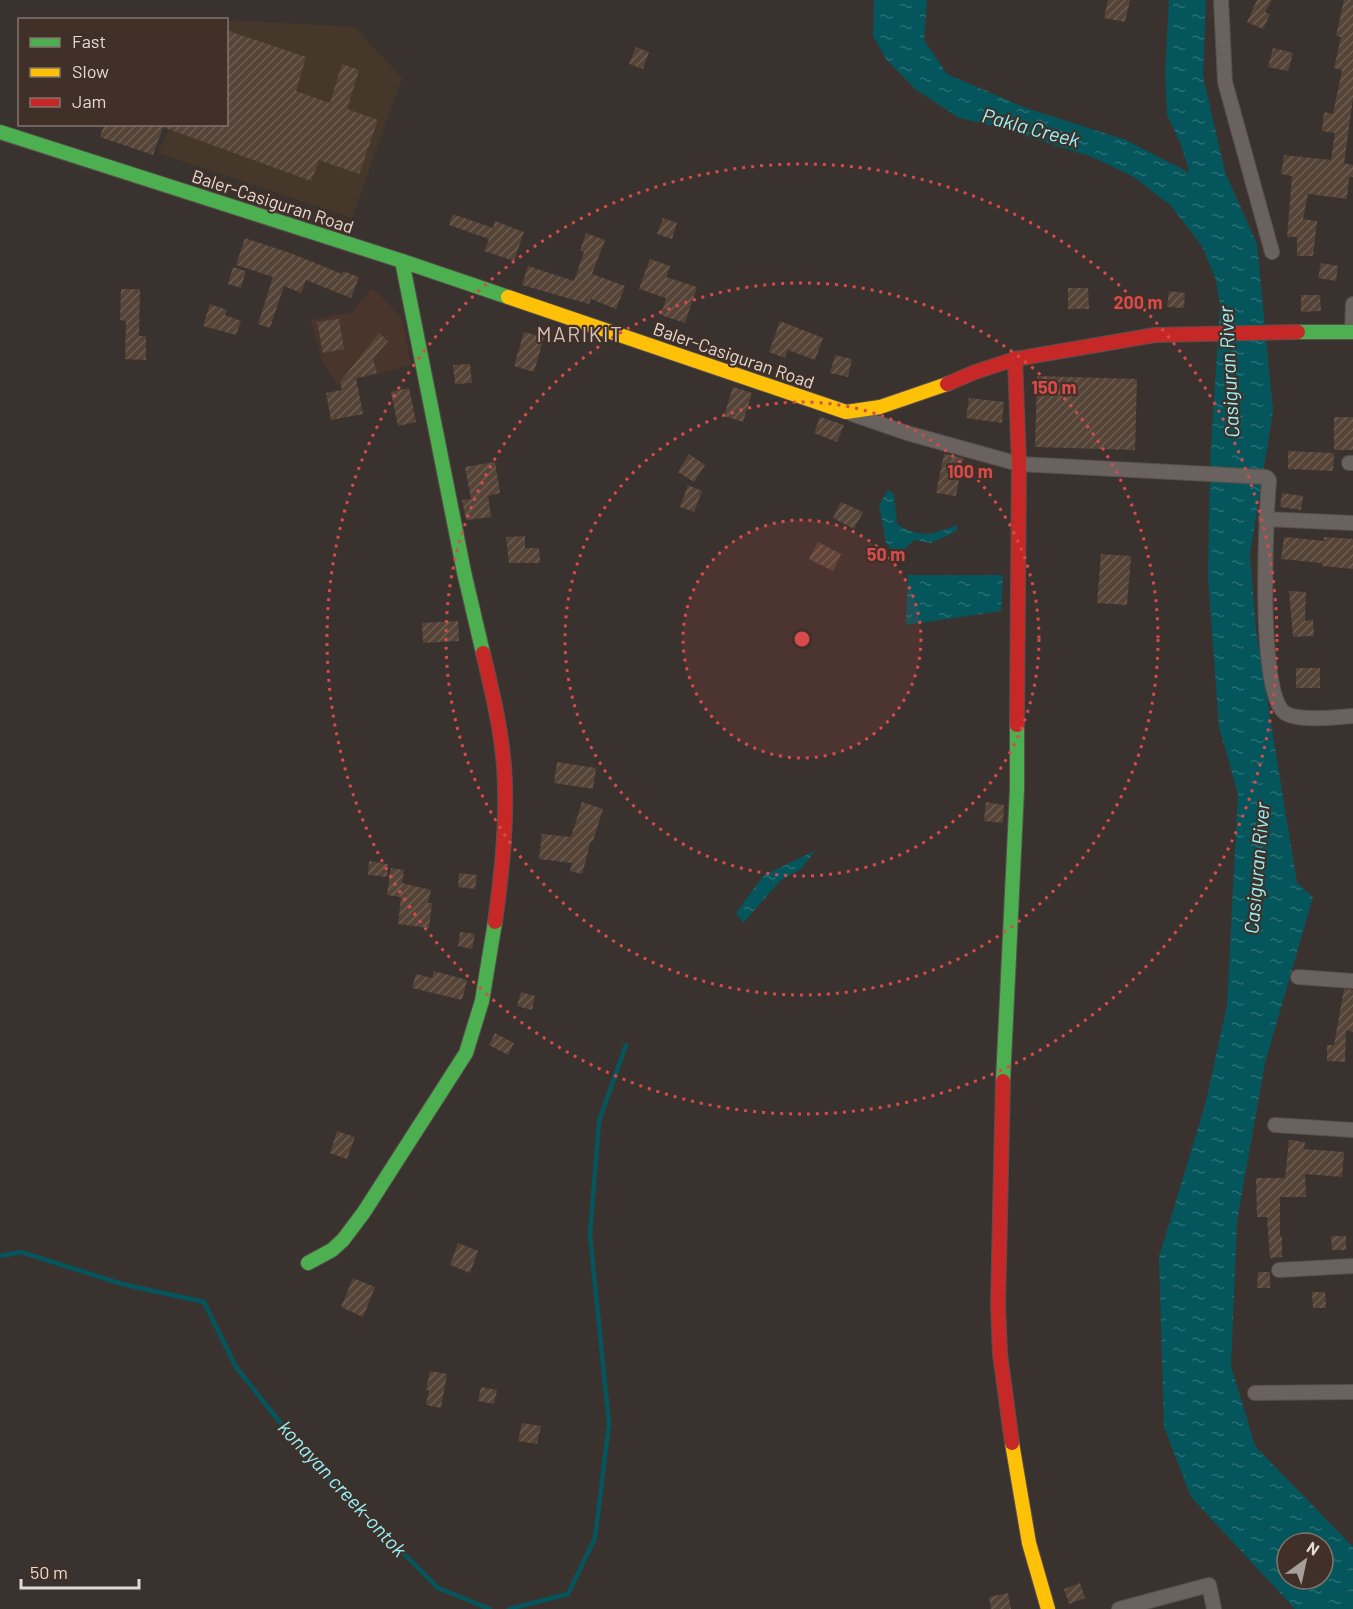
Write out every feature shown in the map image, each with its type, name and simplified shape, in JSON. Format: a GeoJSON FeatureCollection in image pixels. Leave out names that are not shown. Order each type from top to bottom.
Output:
{"type":"FeatureCollection","features":[{"type":"Feature","properties":{"kind":"street"},"geometry":{"type":"LineString","coordinates":[[1221,0],[1225,82],[1272,252]]}},
{"type":"Feature","properties":{"kind":"street","name":"Baler-Casiguran Road"},"geometry":{"type":"LineString","coordinates":[[0,132],[402,261],[846,412],[880,407],[928,392],[975,372],[1015,359],[1155,335],[1352,332]]}},
{"type":"Feature","properties":{"kind":"street"},"geometry":{"type":"LineString","coordinates":[[308,1263],[332,1250],[343,1240],[466,1053],[474,1034],[482,998],[500,891],[504,851],[506,781],[499,725],[472,616],[402,261]]}},
{"type":"Feature","properties":{"kind":"street"},"geometry":{"type":"LineString","coordinates":[[1352,332],[1353,304]]}},
{"type":"Feature","properties":{"kind":"street"},"geometry":{"type":"LineString","coordinates":[[1015,359],[1019,464],[1017,789],[1003,1090],[998,1305],[1000,1354],[1018,1486],[1029,1543],[1048,1609]]}},
{"type":"Feature","properties":{"kind":"street"},"geometry":{"type":"LineString","coordinates":[[846,412],[907,433],[1019,464],[1264,477],[1269,480],[1266,519],[1265,622],[1274,695],[1279,708],[1292,717],[1353,716]]}},
{"type":"Feature","properties":{"kind":"street"},"geometry":{"type":"LineString","coordinates":[[1266,519],[1353,523]]}},
{"type":"Feature","properties":{"kind":"street"},"geometry":{"type":"LineString","coordinates":[[1298,977],[1353,981]]}},
{"type":"Feature","properties":{"kind":"street"},"geometry":{"type":"LineString","coordinates":[[1275,1125],[1352,1125]]}},
{"type":"Feature","properties":{"kind":"street"},"geometry":{"type":"LineString","coordinates":[[1279,1270],[1353,1266]]}},
{"type":"Feature","properties":{"kind":"street"},"geometry":{"type":"LineString","coordinates":[[1255,1393],[1353,1392]]}},
{"type":"Feature","properties":{"kind":"street"},"geometry":{"type":"LineString","coordinates":[[1119,1609],[1140,1606],[1209,1585],[1214,1609]]}},
{"type":"Feature","properties":{"kind":"shaded area"},"geometry":{"type":"Polygon","coordinates":[[[228,20],[355,27],[402,78],[352,218],[158,153],[171,126],[228,126],[228,20]]]}},
{"type":"Feature","properties":{"kind":"shaded area"},"geometry":{"type":"Polygon","coordinates":[[[372,288],[390,305],[403,322],[411,365],[337,385],[321,358],[311,320],[352,312],[372,288]]]}},
{"type":"Feature","properties":{"kind":"water"},"geometry":{"type":"Polygon","coordinates":[[[874,0],[927,0],[924,40],[947,74],[1023,107],[1126,140],[1190,173],[1179,140],[1167,115],[1165,72],[1169,0],[1206,0],[1203,76],[1225,172],[1257,244],[1273,411],[1250,554],[1256,631],[1297,883],[1313,897],[1265,1063],[1237,1221],[1231,1366],[1255,1446],[1353,1547],[1353,1609],[1295,1609],[1278,1591],[1335,1591],[1335,1531],[1275,1531],[1275,1587],[1191,1497],[1164,1427],[1159,1257],[1205,1105],[1227,1006],[1238,794],[1219,727],[1208,578],[1210,463],[1220,306],[1216,280],[1202,246],[1171,206],[1134,177],[1092,157],[998,127],[959,118],[915,89],[886,59],[873,36],[874,0]]]}},
{"type":"Feature","properties":{"kind":"water"},"geometry":{"type":"Polygon","coordinates":[[[888,490],[894,494],[897,524],[905,529],[927,534],[957,525],[957,531],[931,543],[914,540],[896,557],[886,542],[879,505],[888,490]]]}},
{"type":"Feature","properties":{"kind":"water"},"geometry":{"type":"Polygon","coordinates":[[[908,575],[1003,575],[1001,611],[906,625],[908,575]]]}},
{"type":"Feature","properties":{"kind":"water"},"geometry":{"type":"Polygon","coordinates":[[[815,851],[801,869],[780,881],[743,923],[736,913],[764,875],[815,851]]]}},
{"type":"Feature","properties":{"kind":"building"},"geometry":{"type":"Polygon","coordinates":[[[1108,0],[1130,0],[1125,22],[1104,18],[1108,0]]]}},
{"type":"Feature","properties":{"kind":"building"},"geometry":{"type":"Polygon","coordinates":[[[1257,0],[1272,0],[1265,12],[1270,14],[1263,29],[1247,22],[1257,0]]]}},
{"type":"Feature","properties":{"kind":"building"},"geometry":{"type":"Polygon","coordinates":[[[1344,0],[1353,0],[1353,98],[1344,163],[1353,165],[1353,177],[1349,177],[1347,199],[1308,194],[1303,219],[1317,221],[1313,256],[1297,256],[1297,237],[1287,237],[1292,176],[1281,174],[1284,155],[1331,160],[1335,133],[1322,131],[1324,112],[1333,114],[1342,70],[1334,68],[1341,37],[1336,36],[1344,0]]]}},
{"type":"Feature","properties":{"kind":"building"},"geometry":{"type":"Polygon","coordinates":[[[228,31],[306,57],[296,91],[330,103],[342,64],[359,70],[347,109],[378,120],[359,174],[319,160],[311,181],[163,127],[153,155],[100,137],[103,126],[228,126],[228,31]]]}},
{"type":"Feature","properties":{"kind":"building"},"geometry":{"type":"Polygon","coordinates":[[[636,47],[649,52],[643,69],[629,64],[636,47]]]}},
{"type":"Feature","properties":{"kind":"building"},"geometry":{"type":"Polygon","coordinates":[[[1273,48],[1293,53],[1288,71],[1268,67],[1273,48]]]}},
{"type":"Feature","properties":{"kind":"building"},"geometry":{"type":"Polygon","coordinates":[[[453,214],[493,228],[495,221],[524,232],[514,261],[484,251],[489,239],[449,225],[453,214]]]}},
{"type":"Feature","properties":{"kind":"building"},"geometry":{"type":"Polygon","coordinates":[[[663,218],[677,223],[672,239],[657,234],[663,218]]]}},
{"type":"Feature","properties":{"kind":"building"},"geometry":{"type":"Polygon","coordinates":[[[586,233],[605,240],[592,274],[625,286],[616,309],[591,299],[589,304],[522,285],[528,266],[574,281],[584,252],[580,251],[586,233]]]}},
{"type":"Feature","properties":{"kind":"building"},"geometry":{"type":"Polygon","coordinates":[[[245,238],[342,274],[343,271],[359,277],[351,298],[306,280],[301,293],[284,286],[270,328],[258,324],[273,277],[236,265],[245,238]]]}},
{"type":"Feature","properties":{"kind":"building"},"geometry":{"type":"Polygon","coordinates":[[[650,259],[670,266],[666,277],[697,287],[685,323],[661,315],[666,298],[639,289],[650,259]]]}},
{"type":"Feature","properties":{"kind":"building"},"geometry":{"type":"Polygon","coordinates":[[[1321,263],[1338,266],[1336,281],[1318,278],[1321,263]]]}},
{"type":"Feature","properties":{"kind":"building"},"geometry":{"type":"Polygon","coordinates":[[[233,267],[246,271],[241,288],[228,284],[233,267]]]}},
{"type":"Feature","properties":{"kind":"building"},"geometry":{"type":"Polygon","coordinates":[[[1068,288],[1088,288],[1089,309],[1068,309],[1068,288]]]}},
{"type":"Feature","properties":{"kind":"building"},"geometry":{"type":"Polygon","coordinates":[[[121,289],[140,289],[139,336],[146,336],[146,360],[125,359],[126,321],[120,320],[121,289]]]}},
{"type":"Feature","properties":{"kind":"building"},"geometry":{"type":"Polygon","coordinates":[[[1169,291],[1185,293],[1184,308],[1167,307],[1169,291]]]}},
{"type":"Feature","properties":{"kind":"building"},"geometry":{"type":"Polygon","coordinates":[[[1301,295],[1320,295],[1321,311],[1301,312],[1301,295]]]}},
{"type":"Feature","properties":{"kind":"building"},"geometry":{"type":"Polygon","coordinates":[[[210,304],[227,310],[225,315],[241,321],[236,335],[203,326],[210,304]]]}},
{"type":"Feature","properties":{"kind":"building"},"geometry":{"type":"Polygon","coordinates":[[[339,319],[344,349],[323,353],[317,322],[339,319]]]}},
{"type":"Feature","properties":{"kind":"building"},"geometry":{"type":"Polygon","coordinates":[[[780,321],[823,338],[815,360],[788,350],[785,358],[769,352],[780,321]]]}},
{"type":"Feature","properties":{"kind":"building"},"geometry":{"type":"Polygon","coordinates":[[[524,332],[544,337],[534,372],[514,366],[524,332]]]}},
{"type":"Feature","properties":{"kind":"building"},"geometry":{"type":"Polygon","coordinates":[[[379,333],[388,341],[373,359],[377,373],[356,378],[363,414],[331,420],[326,393],[342,390],[340,382],[379,333]]]}},
{"type":"Feature","properties":{"kind":"building"},"geometry":{"type":"Polygon","coordinates":[[[835,355],[852,359],[848,377],[830,373],[835,355]]]}},
{"type":"Feature","properties":{"kind":"building"},"geometry":{"type":"Polygon","coordinates":[[[470,364],[472,383],[455,384],[453,365],[470,364]]]}},
{"type":"Feature","properties":{"kind":"building"},"geometry":{"type":"Polygon","coordinates":[[[1037,376],[1137,379],[1135,450],[1035,447],[1037,376]]]}},
{"type":"Feature","properties":{"kind":"building"},"geometry":{"type":"Polygon","coordinates":[[[733,387],[752,393],[743,422],[724,416],[733,387]]]}},
{"type":"Feature","properties":{"kind":"building"},"geometry":{"type":"Polygon","coordinates":[[[409,388],[416,422],[398,426],[391,392],[409,388]]]}},
{"type":"Feature","properties":{"kind":"building"},"geometry":{"type":"Polygon","coordinates":[[[969,398],[1004,402],[1002,423],[966,418],[969,398]]]}},
{"type":"Feature","properties":{"kind":"building"},"geometry":{"type":"Polygon","coordinates":[[[820,417],[844,425],[837,442],[814,433],[820,417]]]}},
{"type":"Feature","properties":{"kind":"building"},"geometry":{"type":"Polygon","coordinates":[[[1334,417],[1353,417],[1353,450],[1334,450],[1334,417]]]}},
{"type":"Feature","properties":{"kind":"building"},"geometry":{"type":"Polygon","coordinates":[[[1288,451],[1334,453],[1333,471],[1288,469],[1288,451]]]}},
{"type":"Feature","properties":{"kind":"building"},"geometry":{"type":"Polygon","coordinates":[[[689,454],[705,465],[694,482],[678,472],[689,454]]]}},
{"type":"Feature","properties":{"kind":"building"},"geometry":{"type":"Polygon","coordinates":[[[944,454],[963,458],[956,496],[936,493],[944,454]]]}},
{"type":"Feature","properties":{"kind":"building"},"geometry":{"type":"Polygon","coordinates":[[[495,462],[500,493],[488,496],[491,517],[466,520],[462,500],[471,499],[465,467],[495,462]]]}},
{"type":"Feature","properties":{"kind":"building"},"geometry":{"type":"Polygon","coordinates":[[[688,485],[702,491],[694,512],[680,507],[688,485]]]}},
{"type":"Feature","properties":{"kind":"building"},"geometry":{"type":"Polygon","coordinates":[[[1282,493],[1303,496],[1301,510],[1280,507],[1282,493]]]}},
{"type":"Feature","properties":{"kind":"building"},"geometry":{"type":"Polygon","coordinates":[[[841,502],[863,512],[854,529],[833,518],[841,502]]]}},
{"type":"Feature","properties":{"kind":"building"},"geometry":{"type":"Polygon","coordinates":[[[525,536],[525,548],[539,548],[540,563],[509,563],[506,537],[525,536]]]}},
{"type":"Feature","properties":{"kind":"building"},"geometry":{"type":"Polygon","coordinates":[[[1284,537],[1324,541],[1324,537],[1353,539],[1353,569],[1281,559],[1284,537]]]}},
{"type":"Feature","properties":{"kind":"building"},"geometry":{"type":"Polygon","coordinates":[[[818,542],[841,554],[833,571],[809,559],[818,542]]]}},
{"type":"Feature","properties":{"kind":"building"},"geometry":{"type":"Polygon","coordinates":[[[1101,554],[1131,556],[1127,605],[1097,603],[1101,554]]]}},
{"type":"Feature","properties":{"kind":"building"},"geometry":{"type":"Polygon","coordinates":[[[1289,591],[1306,592],[1305,621],[1313,620],[1314,636],[1293,637],[1289,591]]]}},
{"type":"Feature","properties":{"kind":"building"},"geometry":{"type":"Polygon","coordinates":[[[458,621],[459,641],[423,643],[422,623],[458,621]]]}},
{"type":"Feature","properties":{"kind":"building"},"geometry":{"type":"Polygon","coordinates":[[[1296,668],[1320,668],[1320,688],[1296,688],[1296,668]]]}},
{"type":"Feature","properties":{"kind":"building"},"geometry":{"type":"Polygon","coordinates":[[[557,762],[596,768],[593,789],[554,783],[557,762]]]}},
{"type":"Feature","properties":{"kind":"building"},"geometry":{"type":"Polygon","coordinates":[[[582,802],[603,809],[582,874],[570,871],[572,863],[539,859],[542,834],[571,837],[582,802]]]}},
{"type":"Feature","properties":{"kind":"building"},"geometry":{"type":"Polygon","coordinates":[[[986,802],[1004,805],[1003,823],[984,821],[986,802]]]}},
{"type":"Feature","properties":{"kind":"building"},"geometry":{"type":"Polygon","coordinates":[[[369,861],[388,864],[387,877],[368,875],[369,861]]]}},
{"type":"Feature","properties":{"kind":"building"},"geometry":{"type":"Polygon","coordinates":[[[391,868],[404,870],[402,883],[431,890],[428,903],[432,903],[429,928],[398,924],[401,897],[387,895],[391,868]]]}},
{"type":"Feature","properties":{"kind":"building"},"geometry":{"type":"Polygon","coordinates":[[[459,873],[477,875],[475,889],[458,887],[459,873]]]}},
{"type":"Feature","properties":{"kind":"building"},"geometry":{"type":"Polygon","coordinates":[[[460,932],[475,934],[472,949],[458,946],[460,932]]]}},
{"type":"Feature","properties":{"kind":"building"},"geometry":{"type":"Polygon","coordinates":[[[434,971],[467,980],[462,1000],[412,988],[416,974],[432,978],[434,971]]]}},
{"type":"Feature","properties":{"kind":"building"},"geometry":{"type":"Polygon","coordinates":[[[1344,989],[1353,990],[1353,1032],[1346,1030],[1345,1062],[1327,1061],[1327,1045],[1334,1045],[1344,989]]]}},
{"type":"Feature","properties":{"kind":"building"},"geometry":{"type":"Polygon","coordinates":[[[521,992],[535,996],[532,1010],[517,1006],[521,992]]]}},
{"type":"Feature","properties":{"kind":"building"},"geometry":{"type":"Polygon","coordinates":[[[495,1033],[514,1043],[508,1055],[489,1045],[495,1033]]]}},
{"type":"Feature","properties":{"kind":"building"},"geometry":{"type":"Polygon","coordinates":[[[337,1131],[355,1137],[347,1159],[330,1153],[337,1131]]]}},
{"type":"Feature","properties":{"kind":"building"},"geometry":{"type":"Polygon","coordinates":[[[1289,1140],[1305,1142],[1304,1149],[1344,1152],[1342,1177],[1305,1174],[1306,1197],[1280,1197],[1282,1257],[1270,1258],[1267,1217],[1257,1217],[1256,1178],[1285,1178],[1289,1140]]]}},
{"type":"Feature","properties":{"kind":"building"},"geometry":{"type":"Polygon","coordinates":[[[1331,1236],[1346,1236],[1346,1250],[1332,1250],[1331,1236]]]}},
{"type":"Feature","properties":{"kind":"building"},"geometry":{"type":"Polygon","coordinates":[[[458,1243],[478,1251],[470,1273],[450,1265],[458,1243]]]}},
{"type":"Feature","properties":{"kind":"building"},"geometry":{"type":"Polygon","coordinates":[[[1258,1272],[1270,1272],[1270,1288],[1257,1288],[1258,1272]]]}},
{"type":"Feature","properties":{"kind":"building"},"geometry":{"type":"Polygon","coordinates":[[[353,1278],[375,1287],[363,1317],[341,1307],[353,1278]]]}},
{"type":"Feature","properties":{"kind":"building"},"geometry":{"type":"Polygon","coordinates":[[[1312,1292],[1325,1292],[1326,1308],[1313,1308],[1312,1292]]]}},
{"type":"Feature","properties":{"kind":"building"},"geometry":{"type":"Polygon","coordinates":[[[430,1371],[447,1374],[441,1408],[426,1405],[430,1371]]]}},
{"type":"Feature","properties":{"kind":"building"},"geometry":{"type":"Polygon","coordinates":[[[481,1387],[497,1390],[494,1404],[478,1401],[481,1387]]]}},
{"type":"Feature","properties":{"kind":"building"},"geometry":{"type":"Polygon","coordinates":[[[522,1423],[541,1426],[537,1444],[518,1441],[522,1423]]]}},
{"type":"Feature","properties":{"kind":"building"},"geometry":{"type":"Polygon","coordinates":[[[1080,1583],[1085,1598],[1069,1604],[1064,1589],[1080,1583]]]}},
{"type":"Feature","properties":{"kind":"building"},"geometry":{"type":"Polygon","coordinates":[[[1008,1593],[1011,1609],[991,1609],[989,1597],[1008,1593]]]}},
{"type":"Feature","properties":{"kind":"waterway","name":"konayan creek-ontok"},"geometry":{"type":"LineString","coordinates":[[509,1609],[568,1594],[595,1538],[609,1424],[590,1235],[599,1121],[626,1045]]}},
{"type":"Feature","properties":{"kind":"waterway","name":"konayan creek-ontok"},"geometry":{"type":"LineString","coordinates":[[0,1256],[21,1252],[122,1284],[204,1302],[236,1367],[306,1455],[438,1588],[490,1609]]}},
{"type":"Feature","properties":{"kind":"traffic: fast"},"geometry":{"type":"LineString","coordinates":[[0,132],[508,297]]}},
{"type":"Feature","properties":{"kind":"traffic: fast"},"geometry":{"type":"LineString","coordinates":[[402,261],[464,572],[483,653]]}},
{"type":"Feature","properties":{"kind":"traffic: fast"},"geometry":{"type":"LineString","coordinates":[[1298,332],[1353,332]]}},
{"type":"Feature","properties":{"kind":"traffic: fast"},"geometry":{"type":"LineString","coordinates":[[1003,1081],[1017,789],[1017,725]]}},
{"type":"Feature","properties":{"kind":"traffic: fast"},"geometry":{"type":"LineString","coordinates":[[308,1263],[332,1250],[343,1240],[364,1212],[466,1053],[482,1001],[495,922]]}},
{"type":"Feature","properties":{"kind":"traffic: slow"},"geometry":{"type":"LineString","coordinates":[[508,297],[846,412],[880,407],[947,384]]}},
{"type":"Feature","properties":{"kind":"traffic: slow"},"geometry":{"type":"LineString","coordinates":[[1012,1443],[1029,1543],[1048,1609]]}},
{"type":"Feature","properties":{"kind":"traffic: jam"},"geometry":{"type":"LineString","coordinates":[[947,384],[1015,359],[1155,335],[1298,332]]}},
{"type":"Feature","properties":{"kind":"traffic: jam"},"geometry":{"type":"LineString","coordinates":[[1015,359],[1019,464],[1017,725]]}},
{"type":"Feature","properties":{"kind":"traffic: jam"},"geometry":{"type":"LineString","coordinates":[[483,653],[503,752],[505,786],[504,844],[495,922]]}},
{"type":"Feature","properties":{"kind":"traffic: jam"},"geometry":{"type":"LineString","coordinates":[[1003,1081],[998,1305],[1000,1354],[1012,1443]]}},
{"type":"Feature","properties":{"kind":"district","name":"MARIKIT"},"geometry":{"type":"Point","coordinates":[580,333]}},
{"type":"Feature","properties":{"kind":"water label","name":"Pakla Creek"},"geometry":{"type":"Point","coordinates":[1031,127]}},
{"type":"Feature","properties":{"kind":"water label","name":"Casiguran River"},"geometry":{"type":"Point","coordinates":[1228,372]}},
{"type":"Feature","properties":{"kind":"water label","name":"Casiguran River"},"geometry":{"type":"Point","coordinates":[1256,868]}}]}
